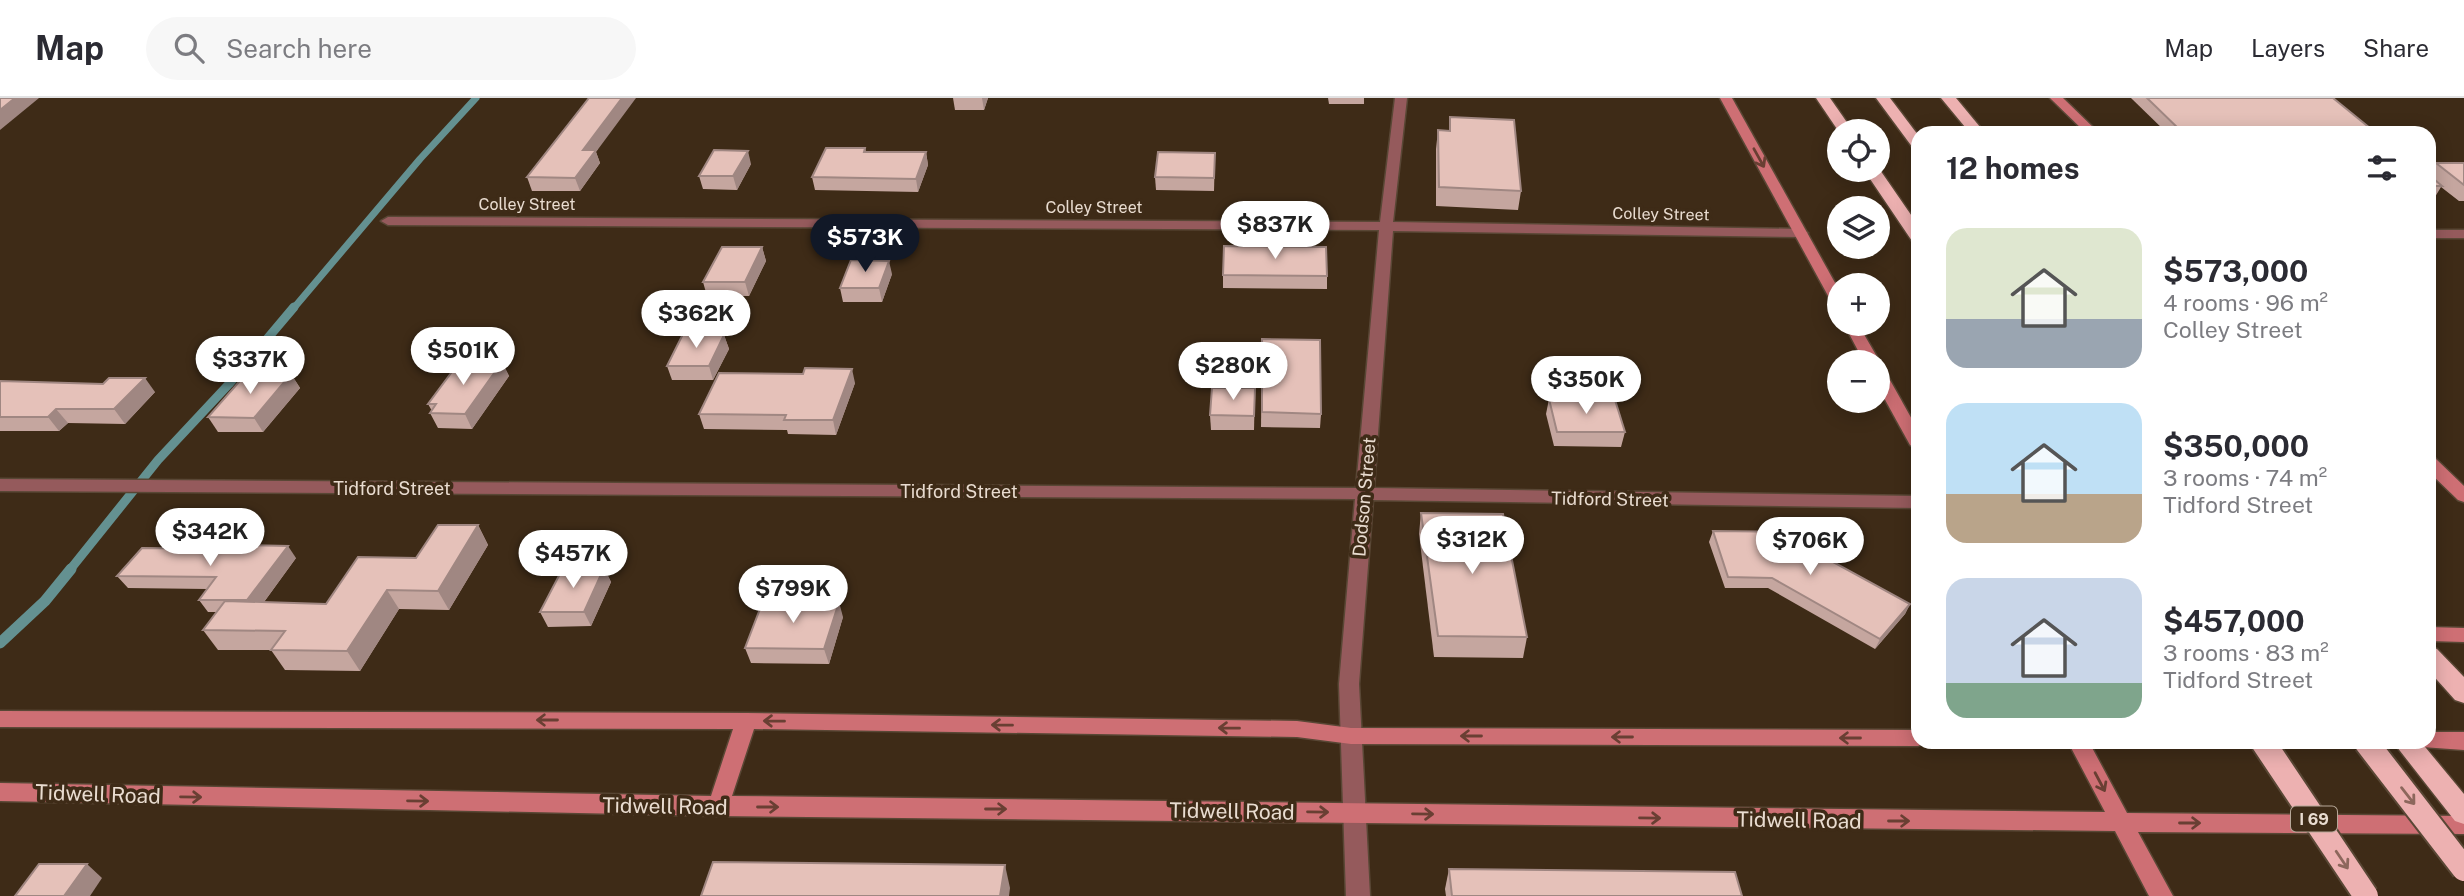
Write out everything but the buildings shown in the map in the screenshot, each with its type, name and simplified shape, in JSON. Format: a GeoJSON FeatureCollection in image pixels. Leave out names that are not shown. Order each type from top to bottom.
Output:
{"type":"FeatureCollection","features":[{"type":"Feature","properties":{"kind":"highway"},"geometry":{"type":"LineString","coordinates":[[1823,98],[1838,119]]}},
{"type":"Feature","properties":{"kind":"highway"},"geometry":{"type":"LineString","coordinates":[[1883,98],[1911,136]]}},
{"type":"Feature","properties":{"kind":"highway"},"geometry":{"type":"LineString","coordinates":[[1948,98],[1972,126]]}},
{"type":"Feature","properties":{"kind":"highway"},"geometry":{"type":"LineString","coordinates":[[1880,182],[1911,227]]}},
{"type":"Feature","properties":{"kind":"highway"},"geometry":{"type":"LineString","coordinates":[[2436,662],[2464,693]]}},
{"type":"Feature","properties":{"kind":"highway","name":"I 69"},"geometry":{"type":"LineString","coordinates":[[2268,749],[2366,896]]}},
{"type":"Feature","properties":{"kind":"highway"},"geometry":{"type":"LineString","coordinates":[[2371,749],[2464,869]]}},
{"type":"Feature","properties":{"kind":"highway"},"geometry":{"type":"LineString","coordinates":[[2412,749],[2464,813]]}},
{"type":"Feature","properties":{"kind":"main road"},"geometry":{"type":"LineString","coordinates":[[1726,98],[1827,281]]}},
{"type":"Feature","properties":{"kind":"main road"},"geometry":{"type":"LineString","coordinates":[[2056,98],[2086,126]]}},
{"type":"Feature","properties":{"kind":"main road"},"geometry":{"type":"LineString","coordinates":[[1890,395],[1911,432]]}},
{"type":"Feature","properties":{"kind":"main road"},"geometry":{"type":"LineString","coordinates":[[2436,469],[2464,496]]}},
{"type":"Feature","properties":{"kind":"main road"},"geometry":{"type":"LineString","coordinates":[[2436,634],[2464,635]]}},
{"type":"Feature","properties":{"kind":"main road"},"geometry":{"type":"LineString","coordinates":[[0,719],[746,721],[1297,729],[1352,736],[1911,738]]}},
{"type":"Feature","properties":{"kind":"main road"},"geometry":{"type":"LineString","coordinates":[[719,807],[746,721]]}},
{"type":"Feature","properties":{"kind":"main road"},"geometry":{"type":"LineString","coordinates":[[2436,741],[2464,741]]}},
{"type":"Feature","properties":{"kind":"main road"},"geometry":{"type":"LineString","coordinates":[[2082,749],[2161,896]]}},
{"type":"Feature","properties":{"kind":"main road","name":"Tidwell Road"},"geometry":{"type":"LineString","coordinates":[[0,792],[719,807],[2464,825]]}},
{"type":"Feature","properties":{"kind":"street","name":"Dodson Street"},"geometry":{"type":"LineString","coordinates":[[1358,896],[1349,684],[1386,227],[1401,98]]}},
{"type":"Feature","properties":{"kind":"street","name":"Colley Street"},"geometry":{"type":"LineString","coordinates":[[388,220],[1386,227],[1801,233]]}},
{"type":"Feature","properties":{"kind":"street"},"geometry":{"type":"LineString","coordinates":[[2436,234],[2464,234]]}},
{"type":"Feature","properties":{"kind":"street","name":"Tidford Street"},"geometry":{"type":"LineString","coordinates":[[0,485],[1911,502]]}},
{"type":"Feature","properties":{"kind":"waterway"},"geometry":{"type":"LineString","coordinates":[[293,309],[420,159],[476,98]]}},
{"type":"Feature","properties":{"kind":"waterway"},"geometry":{"type":"LineString","coordinates":[[69,571],[158,460],[229,384],[294,307]]}},
{"type":"Feature","properties":{"kind":"waterway"},"geometry":{"type":"LineString","coordinates":[[0,643],[45,601],[71,569]]}}]}
